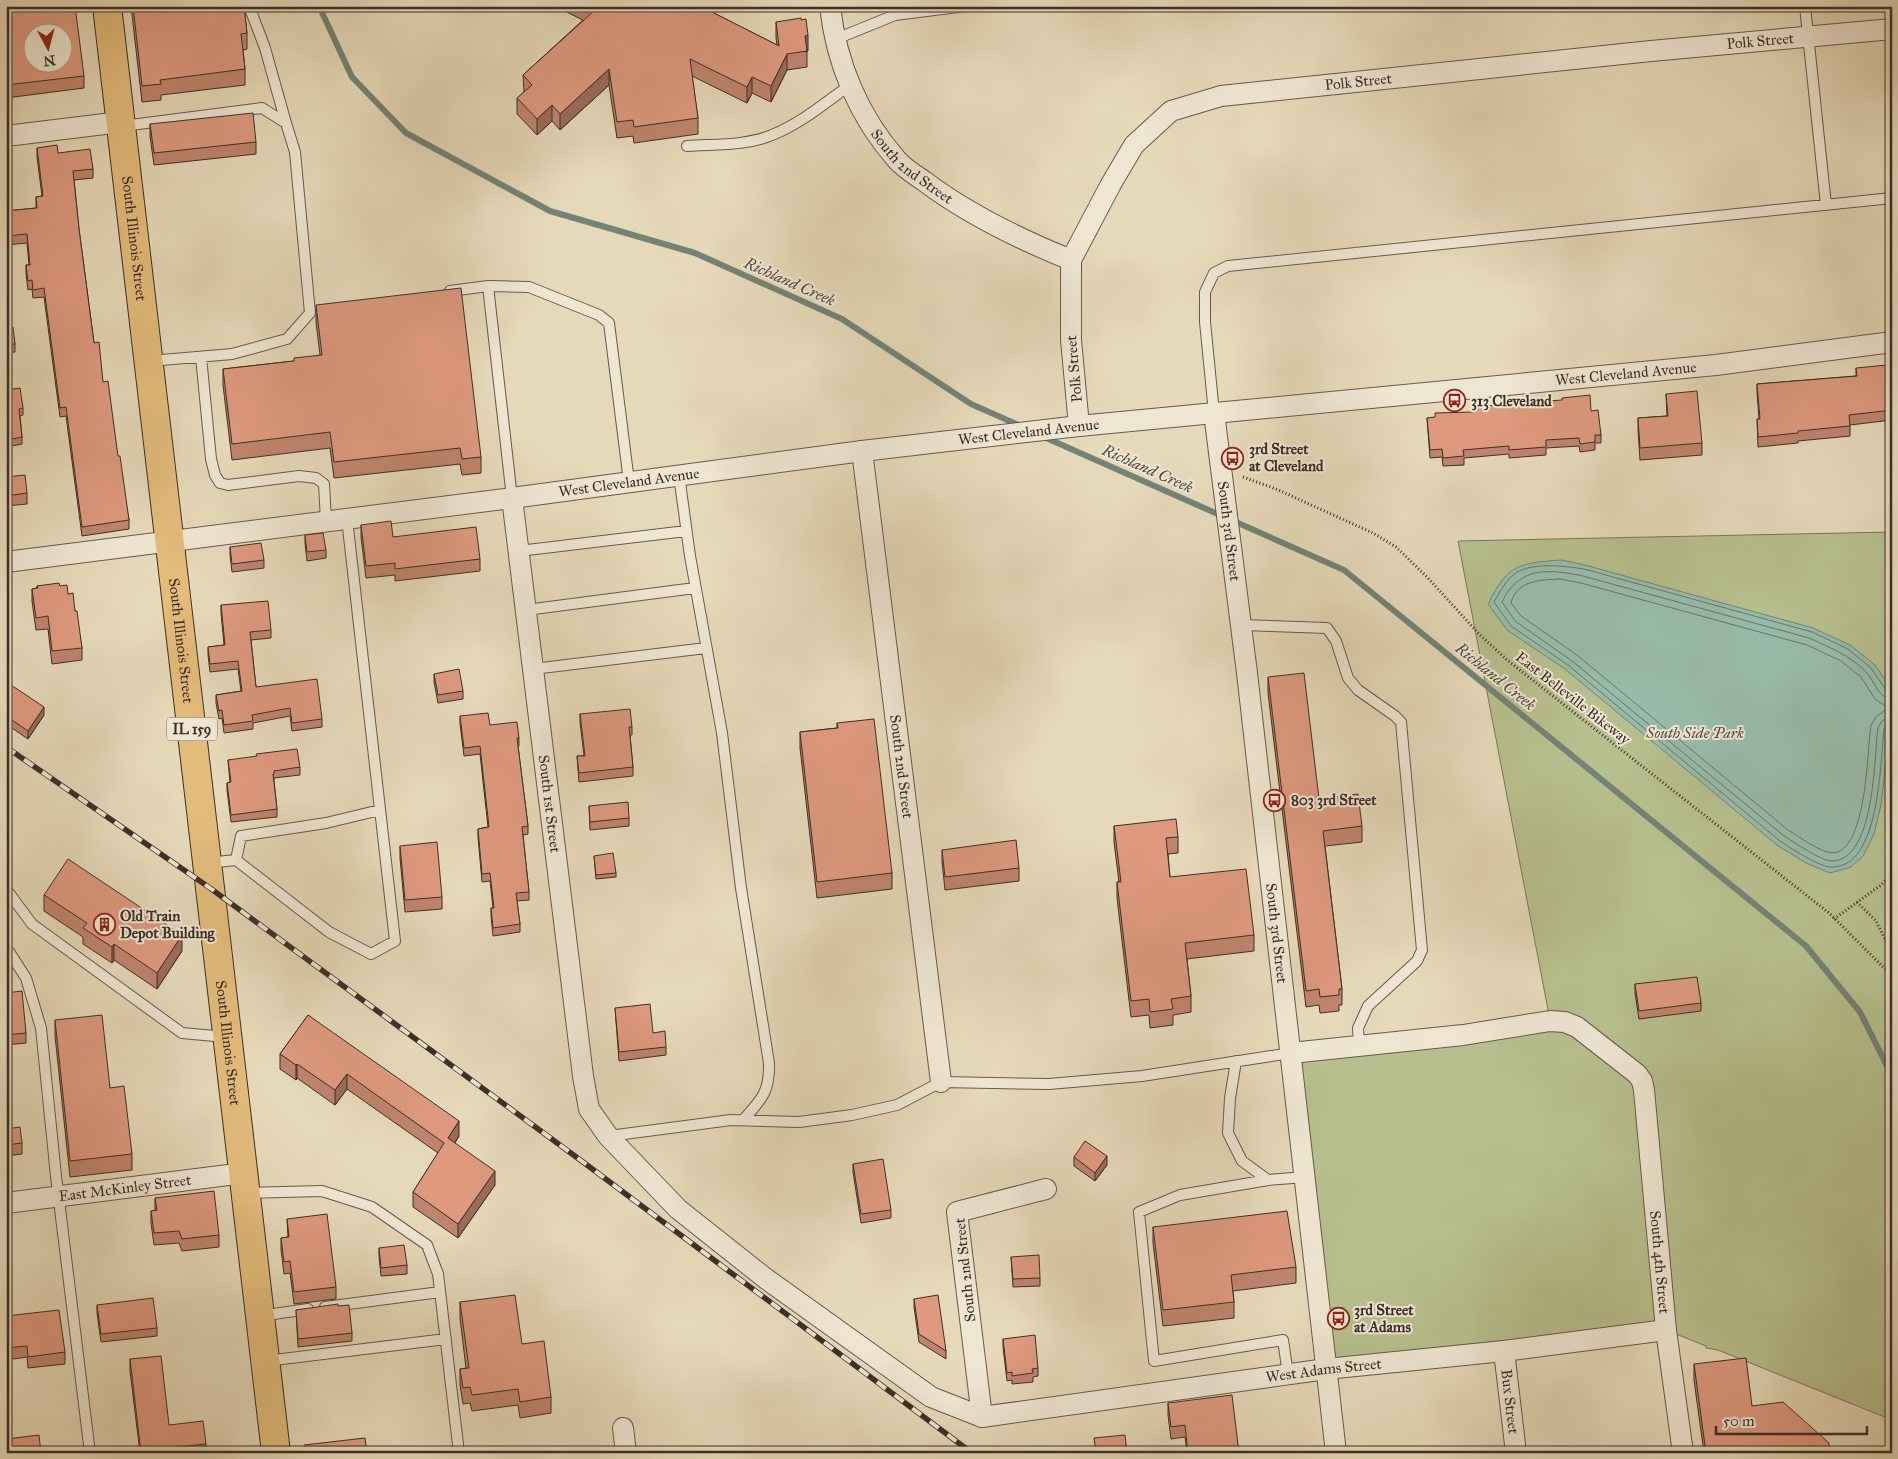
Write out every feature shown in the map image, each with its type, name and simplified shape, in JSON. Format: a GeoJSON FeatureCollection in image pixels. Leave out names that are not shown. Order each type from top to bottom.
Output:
{"type":"FeatureCollection","features":[{"type":"Feature","properties":{"kind":"main road","name":"South Illinois Street"},"geometry":{"type":"LineString","coordinates":[[107,6],[276,1453]]}},
{"type":"Feature","properties":{"kind":"street","name":"South 2nd Street"},"geometry":{"type":"LineString","coordinates":[[830,6],[843,70],[862,111],[898,162],[952,202],[1028,242],[1070,260]]}},
{"type":"Feature","properties":{"kind":"street","name":"Polk Street"},"geometry":{"type":"LineString","coordinates":[[1075,427],[1070,260],[1134,145],[1171,111],[1221,96],[1892,29]]}},
{"type":"Feature","properties":{"kind":"street"},"geometry":{"type":"LineString","coordinates":[[6,136],[121,124]]}},
{"type":"Feature","properties":{"kind":"street","name":"West Cleveland Avenue"},"geometry":{"type":"LineString","coordinates":[[7,559],[326,522],[862,451],[974,438],[1716,365],[1892,342]]}},
{"type":"Feature","properties":{"kind":"street","name":"South 3rd Street"},"geometry":{"type":"LineString","coordinates":[[1214,413],[1306,1177],[1336,1453]]}},
{"type":"Feature","properties":{"kind":"street","name":"South 2nd Street"},"geometry":{"type":"LineString","coordinates":[[862,451],[941,1082]]}},
{"type":"Feature","properties":{"kind":"street","name":"South 1st Street"},"geometry":{"type":"LineString","coordinates":[[512,498],[583,1076],[589,1109],[608,1136]]}},
{"type":"Feature","properties":{"kind":"street","name":"South 4th Street"},"geometry":{"type":"LineString","coordinates":[[1358,1046],[1464,1035],[1550,1021],[1565,1022],[1577,1028],[1637,1074],[1642,1081],[1644,1090],[1666,1330],[1682,1453]]}},
{"type":"Feature","properties":{"kind":"street"},"geometry":{"type":"LineString","coordinates":[[1291,1053],[1358,1046]]}},
{"type":"Feature","properties":{"kind":"street"},"geometry":{"type":"LineString","coordinates":[[608,1136],[678,1209],[765,1278],[932,1397],[982,1417]]}},
{"type":"Feature","properties":{"kind":"street","name":"East McKinley Street"},"geometry":{"type":"LineString","coordinates":[[6,1203],[60,1196],[245,1183]]}},
{"type":"Feature","properties":{"kind":"street","name":"South 2nd Street"},"geometry":{"type":"LineString","coordinates":[[982,1417],[957,1212],[1046,1189]]}},
{"type":"Feature","properties":{"kind":"street","name":"West Adams Street"},"geometry":{"type":"LineString","coordinates":[[982,1417],[1326,1368],[1504,1351],[1666,1330]]}},
{"type":"Feature","properties":{"kind":"street","name":"Bux Street"},"geometry":{"type":"LineString","coordinates":[[1504,1351],[1516,1453]]}},
{"type":"Feature","properties":{"kind":"street"},"geometry":{"type":"LineString","coordinates":[[623,1428],[626,1453]]}},
{"type":"Feature","properties":{"kind":"lane"},"geometry":{"type":"LineString","coordinates":[[149,361],[232,354],[287,339],[315,307],[295,152],[265,48],[249,6]]}},
{"type":"Feature","properties":{"kind":"lane"},"geometry":{"type":"LineString","coordinates":[[836,39],[894,11],[966,6]]}},
{"type":"Feature","properties":{"kind":"lane"},"geometry":{"type":"LineString","coordinates":[[1805,6],[1826,205]]}},
{"type":"Feature","properties":{"kind":"lane"},"geometry":{"type":"LineString","coordinates":[[687,146],[749,141],[771,136],[801,120],[850,85]]}},
{"type":"Feature","properties":{"kind":"lane"},"geometry":{"type":"LineString","coordinates":[[121,124],[262,108],[286,123]]}},
{"type":"Feature","properties":{"kind":"lane"},"geometry":{"type":"LineString","coordinates":[[1214,413],[1205,322],[1205,292],[1214,273],[1228,266],[1892,198]]}},
{"type":"Feature","properties":{"kind":"lane"},"geometry":{"type":"LineString","coordinates":[[488,286],[512,498]]}},
{"type":"Feature","properties":{"kind":"lane"},"geometry":{"type":"LineString","coordinates":[[438,292],[488,286],[529,287],[599,316],[609,324],[629,482]]}},
{"type":"Feature","properties":{"kind":"lane"},"geometry":{"type":"LineString","coordinates":[[201,357],[212,460],[215,475],[220,483],[228,485],[299,476],[316,478],[324,484],[326,522]]}},
{"type":"Feature","properties":{"kind":"lane"},"geometry":{"type":"LineString","coordinates":[[679,475],[695,588],[722,732],[741,888],[769,1063],[768,1088],[761,1100],[743,1120]]}},
{"type":"Feature","properties":{"kind":"lane"},"geometry":{"type":"LineString","coordinates":[[207,863],[236,860],[329,932],[371,954],[395,941],[346,519]]}},
{"type":"Feature","properties":{"kind":"lane"},"geometry":{"type":"LineString","coordinates":[[519,551],[686,531]]}},
{"type":"Feature","properties":{"kind":"lane"},"geometry":{"type":"LineString","coordinates":[[526,610],[695,588]]}},
{"type":"Feature","properties":{"kind":"lane"},"geometry":{"type":"LineString","coordinates":[[1241,625],[1327,628],[1336,641],[1348,678],[1358,690],[1401,722],[1422,950],[1417,961],[1368,1006],[1358,1028],[1358,1046]]}},
{"type":"Feature","properties":{"kind":"lane"},"geometry":{"type":"LineString","coordinates":[[533,669],[706,648]]}},
{"type":"Feature","properties":{"kind":"lane"},"geometry":{"type":"LineString","coordinates":[[236,860],[242,836],[326,823],[380,810]]}},
{"type":"Feature","properties":{"kind":"lane"},"geometry":{"type":"LineString","coordinates":[[6,889],[32,924],[182,1033],[227,1037]]}},
{"type":"Feature","properties":{"kind":"lane"},"geometry":{"type":"LineString","coordinates":[[6,947],[26,978],[41,1028],[90,1453]]}},
{"type":"Feature","properties":{"kind":"lane"},"geometry":{"type":"LineString","coordinates":[[608,1136],[730,1120],[799,1122],[852,1115],[897,1105],[941,1082],[1049,1084],[1142,1076],[1291,1053]]}},
{"type":"Feature","properties":{"kind":"lane"},"geometry":{"type":"LineString","coordinates":[[1236,1062],[1230,1098],[1228,1133],[1242,1161],[1268,1180]]}},
{"type":"Feature","properties":{"kind":"lane"},"geometry":{"type":"LineString","coordinates":[[1288,1374],[1283,1340],[1154,1361],[1139,1212],[1180,1195],[1268,1180],[1306,1177]]}},
{"type":"Feature","properties":{"kind":"lane"},"geometry":{"type":"LineString","coordinates":[[245,1183],[322,1191],[372,1207],[427,1245],[438,1274],[459,1453]]}},
{"type":"Feature","properties":{"kind":"lane"},"geometry":{"type":"LineString","coordinates":[[260,1316],[440,1292]]}},
{"type":"Feature","properties":{"kind":"lane"},"geometry":{"type":"LineString","coordinates":[[265,1362],[446,1339]]}},
{"type":"Feature","properties":{"kind":"path","name":"East Belleville Bikeway"},"geometry":{"type":"LineString","coordinates":[[1223,480],[1243,477],[1276,489],[1372,533],[1396,547],[1427,577],[1479,634],[1507,660],[1834,919],[1892,976]]}},
{"type":"Feature","properties":{"kind":"path"},"geometry":{"type":"LineString","coordinates":[[1886,790],[1892,790]]}},
{"type":"Feature","properties":{"kind":"path"},"geometry":{"type":"LineString","coordinates":[[1834,919],[1881,885],[1892,874]]}},
{"type":"Feature","properties":{"kind":"path"},"geometry":{"type":"LineString","coordinates":[[1857,902],[1876,921],[1887,943]]}},
{"type":"Feature","properties":{"kind":"green space","name":"South Side Park"},"geometry":{"type":"Polygon","coordinates":[[[1892,532],[1892,1420],[1718,1350],[1706,1348],[1706,1346],[1666,1330],[1334,1368],[1291,1053],[1550,1020],[1458,541],[1892,532]]]}},
{"type":"Feature","properties":{"kind":"water"},"geometry":{"type":"Polygon","coordinates":[[[1561,560],[1813,628],[1850,645],[1875,665],[1890,687],[1892,709],[1881,805],[1874,834],[1863,856],[1851,867],[1830,873],[1806,863],[1777,845],[1565,669],[1507,630],[1488,604],[1502,581],[1516,568],[1535,563],[1561,560]]]}},
{"type":"Feature","properties":{"kind":"building"},"geometry":{"type":"Polygon","coordinates":[[[6,6],[75,6],[84,76],[6,85],[6,6]]]}},
{"type":"Feature","properties":{"kind":"building"},"geometry":{"type":"Polygon","coordinates":[[[133,6],[244,6],[247,33],[241,34],[245,69],[160,80],[161,84],[142,86],[133,6]]]}},
{"type":"Feature","properties":{"kind":"building"},"geometry":{"type":"Polygon","coordinates":[[[587,6],[700,6],[779,46],[776,22],[806,19],[808,35],[805,36],[807,51],[787,54],[771,86],[752,77],[747,87],[690,59],[698,118],[634,127],[633,120],[617,122],[609,69],[560,114],[552,105],[537,119],[517,98],[532,85],[523,75],[595,10],[587,6]]]}},
{"type":"Feature","properties":{"kind":"building"},"geometry":{"type":"Polygon","coordinates":[[[253,113],[256,142],[154,153],[150,124],[253,113]]]}},
{"type":"Feature","properties":{"kind":"building"},"geometry":{"type":"Polygon","coordinates":[[[57,145],[58,153],[90,149],[93,169],[73,171],[79,229],[94,343],[99,342],[103,382],[108,381],[129,520],[82,527],[66,407],[60,408],[44,288],[33,290],[32,280],[28,281],[26,265],[30,265],[27,234],[6,236],[6,211],[37,208],[36,197],[43,196],[37,148],[57,145]]]}},
{"type":"Feature","properties":{"kind":"building"},"geometry":{"type":"Polygon","coordinates":[[[461,288],[481,457],[462,459],[460,448],[334,462],[330,432],[232,444],[223,369],[294,361],[294,358],[322,355],[316,305],[461,288]]]}},
{"type":"Feature","properties":{"kind":"building"},"geometry":{"type":"Polygon","coordinates":[[[6,317],[10,317],[15,344],[6,345],[6,317]]]}},
{"type":"Feature","properties":{"kind":"building"},"geometry":{"type":"Polygon","coordinates":[[[1887,365],[1892,410],[1849,415],[1850,426],[1758,437],[1757,419],[1760,419],[1757,384],[1857,376],[1856,368],[1887,365]]]}},
{"type":"Feature","properties":{"kind":"building"},"geometry":{"type":"Polygon","coordinates":[[[20,388],[23,408],[19,409],[22,437],[7,440],[6,390],[20,388]]]}},
{"type":"Feature","properties":{"kind":"building"},"geometry":{"type":"Polygon","coordinates":[[[1697,391],[1702,443],[1640,448],[1638,418],[1668,416],[1666,394],[1697,391]]]}},
{"type":"Feature","properties":{"kind":"building"},"geometry":{"type":"Polygon","coordinates":[[[1590,395],[1591,411],[1598,410],[1601,435],[1595,435],[1595,442],[1580,444],[1579,438],[1546,440],[1546,447],[1509,450],[1509,446],[1463,450],[1464,456],[1443,458],[1442,449],[1430,450],[1427,418],[1435,417],[1435,413],[1473,412],[1473,407],[1562,400],[1562,398],[1590,395]]]}},
{"type":"Feature","properties":{"kind":"building"},"geometry":{"type":"Polygon","coordinates":[[[25,475],[27,493],[6,496],[6,477],[25,475]]]}},
{"type":"Feature","properties":{"kind":"building"},"geometry":{"type":"Polygon","coordinates":[[[391,521],[393,537],[476,527],[480,559],[395,569],[395,563],[366,566],[361,525],[391,521]]]}},
{"type":"Feature","properties":{"kind":"building"},"geometry":{"type":"Polygon","coordinates":[[[323,533],[326,550],[307,552],[305,535],[323,533]]]}},
{"type":"Feature","properties":{"kind":"building"},"geometry":{"type":"Polygon","coordinates":[[[261,543],[264,560],[232,564],[230,547],[261,543]]]}},
{"type":"Feature","properties":{"kind":"building"},"geometry":{"type":"Polygon","coordinates":[[[59,583],[60,586],[67,585],[68,594],[73,593],[82,648],[52,651],[48,616],[36,618],[32,589],[38,588],[37,586],[59,583]]]}},
{"type":"Feature","properties":{"kind":"building"},"geometry":{"type":"Polygon","coordinates":[[[268,601],[271,630],[250,632],[256,687],[317,679],[322,719],[292,723],[290,708],[252,715],[253,721],[224,725],[222,710],[219,711],[216,695],[242,691],[238,661],[210,664],[208,647],[225,645],[221,605],[268,601]]]}},
{"type":"Feature","properties":{"kind":"building"},"geometry":{"type":"Polygon","coordinates":[[[459,669],[463,691],[438,695],[434,674],[459,669]]]}},
{"type":"Feature","properties":{"kind":"building"},"geometry":{"type":"Polygon","coordinates":[[[1304,673],[1319,799],[1358,794],[1362,826],[1323,831],[1342,989],[1339,989],[1339,995],[1320,997],[1319,989],[1306,991],[1268,677],[1304,673]]]}},
{"type":"Feature","properties":{"kind":"building"},"geometry":{"type":"Polygon","coordinates":[[[8,683],[44,707],[28,731],[6,716],[6,685],[8,683]]]}},
{"type":"Feature","properties":{"kind":"building"},"geometry":{"type":"Polygon","coordinates":[[[630,709],[632,727],[629,727],[633,767],[579,773],[577,756],[585,756],[580,714],[630,709]]]}},
{"type":"Feature","properties":{"kind":"building"},"geometry":{"type":"Polygon","coordinates":[[[488,713],[490,725],[517,722],[519,738],[517,738],[528,826],[522,827],[529,892],[516,893],[520,924],[493,928],[491,908],[494,908],[490,873],[482,874],[478,829],[489,827],[480,746],[464,748],[460,716],[488,713]]]}},
{"type":"Feature","properties":{"kind":"building"},"geometry":{"type":"Polygon","coordinates":[[[874,719],[892,873],[817,882],[800,732],[838,728],[837,723],[874,719]]]}},
{"type":"Feature","properties":{"kind":"building"},"geometry":{"type":"Polygon","coordinates":[[[297,749],[300,767],[274,771],[273,774],[277,809],[231,815],[227,783],[231,782],[228,760],[257,756],[256,754],[297,749]]]}},
{"type":"Feature","properties":{"kind":"building"},"geometry":{"type":"Polygon","coordinates":[[[628,802],[629,818],[590,822],[589,806],[628,802]]]}},
{"type":"Feature","properties":{"kind":"building"},"geometry":{"type":"Polygon","coordinates":[[[1176,819],[1178,837],[1166,838],[1170,877],[1246,869],[1254,935],[1185,943],[1191,996],[1171,999],[1173,1009],[1150,1012],[1149,999],[1131,1001],[1117,882],[1121,882],[1114,826],[1176,819]]]}},
{"type":"Feature","properties":{"kind":"building"},"geometry":{"type":"Polygon","coordinates":[[[1016,840],[1019,868],[945,877],[942,850],[1016,840]]]}},
{"type":"Feature","properties":{"kind":"building"},"geometry":{"type":"Polygon","coordinates":[[[437,842],[442,897],[405,900],[400,846],[437,842]]]}},
{"type":"Feature","properties":{"kind":"building"},"geometry":{"type":"Polygon","coordinates":[[[613,853],[616,873],[596,875],[594,856],[613,853]]]}},
{"type":"Feature","properties":{"kind":"building","name":"Old Train Depot Building"},"geometry":{"type":"Polygon","coordinates":[[[68,859],[182,935],[157,973],[114,944],[112,947],[83,928],[87,923],[44,895],[68,859]]]}},
{"type":"Feature","properties":{"kind":"building"},"geometry":{"type":"Polygon","coordinates":[[[1697,977],[1701,1003],[1639,1011],[1635,984],[1697,977]]]}},
{"type":"Feature","properties":{"kind":"building"},"geometry":{"type":"Polygon","coordinates":[[[22,991],[26,1033],[6,1035],[6,993],[22,991]]]}},
{"type":"Feature","properties":{"kind":"building"},"geometry":{"type":"Polygon","coordinates":[[[650,1004],[653,1033],[665,1031],[666,1047],[619,1052],[615,1008],[650,1004]]]}},
{"type":"Feature","properties":{"kind":"building"},"geometry":{"type":"Polygon","coordinates":[[[102,1015],[110,1088],[124,1086],[132,1154],[70,1161],[55,1020],[102,1015]]]}},
{"type":"Feature","properties":{"kind":"building"},"geometry":{"type":"Polygon","coordinates":[[[308,1015],[459,1121],[448,1138],[495,1171],[458,1224],[413,1192],[444,1143],[347,1074],[335,1090],[280,1054],[308,1015]]]}},
{"type":"Feature","properties":{"kind":"building"},"geometry":{"type":"Polygon","coordinates":[[[20,1127],[22,1143],[6,1145],[6,1129],[20,1127]]]}},
{"type":"Feature","properties":{"kind":"building"},"geometry":{"type":"Polygon","coordinates":[[[1085,1141],[1107,1156],[1095,1173],[1074,1157],[1085,1141]]]}},
{"type":"Feature","properties":{"kind":"building"},"geometry":{"type":"Polygon","coordinates":[[[883,1159],[891,1210],[861,1214],[853,1164],[883,1159]]]}},
{"type":"Feature","properties":{"kind":"building"},"geometry":{"type":"Polygon","coordinates":[[[214,1191],[219,1235],[182,1239],[179,1231],[154,1233],[151,1211],[157,1210],[155,1198],[214,1191]]]}},
{"type":"Feature","properties":{"kind":"building"},"geometry":{"type":"Polygon","coordinates":[[[1287,1211],[1296,1267],[1231,1275],[1234,1302],[1163,1310],[1153,1227],[1287,1211]]]}},
{"type":"Feature","properties":{"kind":"building"},"geometry":{"type":"Polygon","coordinates":[[[327,1214],[336,1287],[294,1292],[290,1261],[284,1262],[281,1238],[289,1237],[287,1219],[327,1214]]]}},
{"type":"Feature","properties":{"kind":"building"},"geometry":{"type":"Polygon","coordinates":[[[404,1245],[407,1265],[381,1268],[379,1248],[404,1245]]]}},
{"type":"Feature","properties":{"kind":"building"},"geometry":{"type":"Polygon","coordinates":[[[1039,1255],[1040,1278],[1013,1279],[1011,1257],[1039,1255]]]}},
{"type":"Feature","properties":{"kind":"building"},"geometry":{"type":"Polygon","coordinates":[[[515,1295],[522,1344],[544,1341],[551,1397],[520,1402],[518,1389],[472,1395],[470,1387],[463,1388],[460,1369],[469,1368],[460,1302],[515,1295]]]}},
{"type":"Feature","properties":{"kind":"building"},"geometry":{"type":"Polygon","coordinates":[[[938,1295],[946,1351],[919,1334],[914,1299],[938,1295]]]}},
{"type":"Feature","properties":{"kind":"building"},"geometry":{"type":"Polygon","coordinates":[[[153,1298],[157,1328],[101,1334],[97,1305],[153,1298]]]}},
{"type":"Feature","properties":{"kind":"building"},"geometry":{"type":"Polygon","coordinates":[[[338,1304],[338,1306],[349,1305],[352,1333],[298,1339],[296,1310],[338,1304]]]}},
{"type":"Feature","properties":{"kind":"building"},"geometry":{"type":"Polygon","coordinates":[[[59,1310],[65,1352],[28,1357],[27,1346],[6,1348],[6,1316],[59,1310]]]}},
{"type":"Feature","properties":{"kind":"building"},"geometry":{"type":"Polygon","coordinates":[[[1035,1335],[1038,1368],[1032,1369],[1033,1373],[1012,1376],[1012,1372],[1007,1373],[1003,1339],[1035,1335]]]}},
{"type":"Feature","properties":{"kind":"building"},"geometry":{"type":"Polygon","coordinates":[[[161,1356],[169,1425],[203,1421],[206,1444],[169,1448],[169,1453],[141,1453],[130,1359],[161,1356]]]}},
{"type":"Feature","properties":{"kind":"building"},"geometry":{"type":"Polygon","coordinates":[[[1746,1358],[1752,1406],[1783,1402],[1829,1443],[1830,1453],[1706,1453],[1694,1364],[1746,1358]]]}},
{"type":"Feature","properties":{"kind":"building"},"geometry":{"type":"Polygon","coordinates":[[[1232,1395],[1239,1453],[1188,1453],[1185,1425],[1171,1427],[1168,1403],[1232,1395]]]}},
{"type":"Feature","properties":{"kind":"building"},"geometry":{"type":"Polygon","coordinates":[[[39,1435],[41,1453],[6,1453],[6,1439],[39,1435]]]}},
{"type":"Feature","properties":{"kind":"building"},"geometry":{"type":"Polygon","coordinates":[[[1125,1435],[1127,1453],[1096,1453],[1094,1438],[1125,1435]]]}},
{"type":"Feature","properties":{"kind":"building"},"geometry":{"type":"Polygon","coordinates":[[[365,1438],[367,1453],[305,1453],[304,1445],[365,1438]]]}},
{"type":"Feature","properties":{"kind":"waterway","name":"Richland Creek"},"geometry":{"type":"LineString","coordinates":[[319,6],[352,77],[406,133],[550,211],[695,253],[842,319],[971,404],[1021,426]]}},
{"type":"Feature","properties":{"kind":"waterway","name":"Richland Creek"},"geometry":{"type":"LineString","coordinates":[[1044,437],[1344,570],[1806,946],[1860,1012],[1892,1076]]}},
{"type":"Feature","properties":{"kind":"railway"},"geometry":{"type":"LineString","coordinates":[[6,747],[210,888],[583,1162],[972,1453]]}},
{"type":"Feature","properties":{"kind":"place","name":"313 Cleveland"},"geometry":{"type":"Point","coordinates":[1455,401]}},
{"type":"Feature","properties":{"kind":"place","name":"3rd Street at Cleveland"},"geometry":{"type":"Point","coordinates":[1233,458]}},
{"type":"Feature","properties":{"kind":"place","name":"803 3rd Street"},"geometry":{"type":"Point","coordinates":[1275,800]}},
{"type":"Feature","properties":{"kind":"place","name":"Old Train Depot Building"},"geometry":{"type":"Point","coordinates":[104,925]}},
{"type":"Feature","properties":{"kind":"place","name":"3rd Street at Adams"},"geometry":{"type":"Point","coordinates":[1338,1319]}}]}
